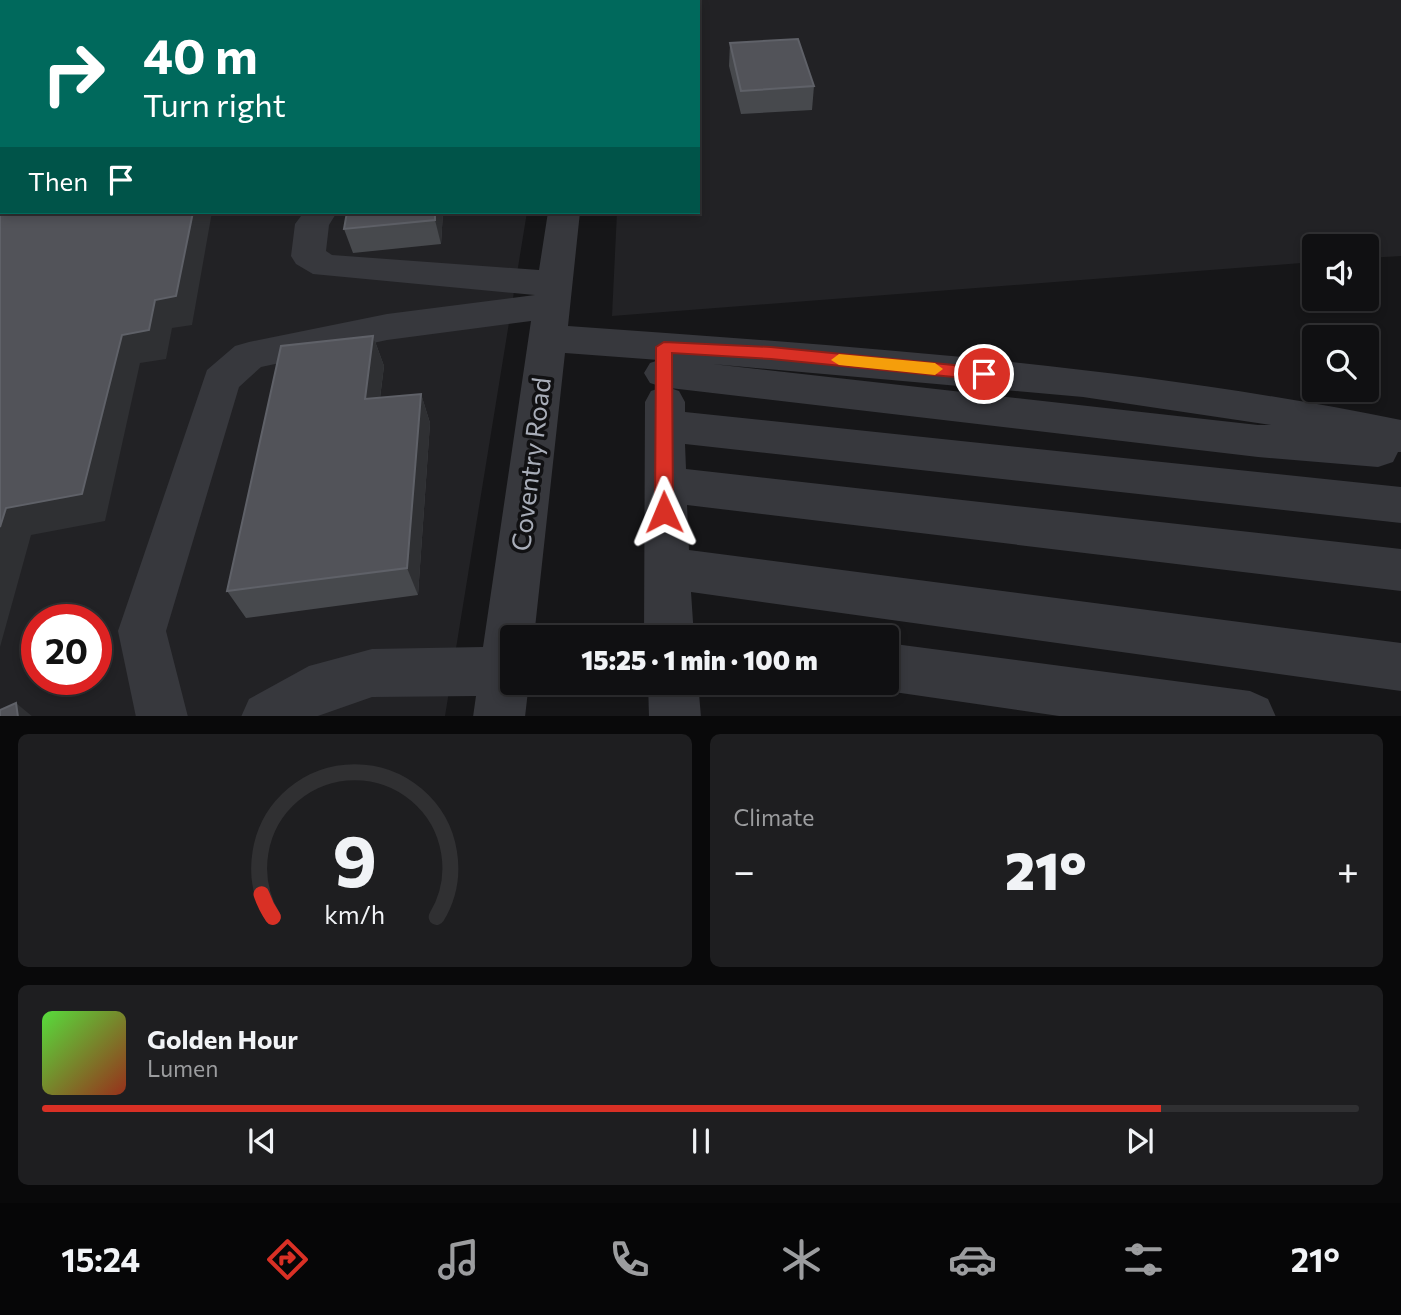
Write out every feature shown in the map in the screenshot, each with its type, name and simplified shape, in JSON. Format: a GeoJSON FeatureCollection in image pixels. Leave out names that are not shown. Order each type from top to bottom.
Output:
{"type":"FeatureCollection","features":[{"type":"Feature","properties":{"kind":"street"},"geometry":{"type":"LineString","coordinates":[[319,214],[312,223],[308,256],[325,266],[550,309],[664,360],[1258,441],[1401,452]]}},
{"type":"Feature","properties":{"kind":"street","name":"Coventry Road"},"geometry":{"type":"LineString","coordinates":[[511,625],[564,214]]}},
{"type":"Feature","properties":{"kind":"street"},"geometry":{"type":"LineString","coordinates":[[162,716],[142,631],[221,380],[249,356],[387,327],[550,309]]}},
{"type":"Feature","properties":{"kind":"street"},"geometry":{"type":"LineString","coordinates":[[664,360],[771,353],[1168,393],[1232,401],[1401,436]]}},
{"type":"Feature","properties":{"kind":"street"},"geometry":{"type":"LineString","coordinates":[[664,360],[668,625]]}},
{"type":"Feature","properties":{"kind":"street"},"geometry":{"type":"LineString","coordinates":[[666,426],[1401,505]]}},
{"type":"Feature","properties":{"kind":"street"},"geometry":{"type":"LineString","coordinates":[[664,484],[1401,570]]}},
{"type":"Feature","properties":{"kind":"street"},"geometry":{"type":"LineString","coordinates":[[666,568],[1401,667]]}},
{"type":"Feature","properties":{"kind":"street"},"geometry":{"type":"LineString","coordinates":[[899,669],[1251,716]]}},
{"type":"Feature","properties":{"kind":"street"},"geometry":{"type":"LineString","coordinates":[[270,716],[309,691],[372,673],[500,694]]}},
{"type":"Feature","properties":{"kind":"street"},"geometry":{"type":"LineString","coordinates":[[674,695],[676,716]]}},
{"type":"Feature","properties":{"kind":"shaded area"},"geometry":{"type":"Polygon","coordinates":[[[700,0],[1401,0],[1401,256],[1379,257],[1379,234],[1302,234],[1302,263],[612,316],[617,214],[700,214],[700,0]]]}},
{"type":"Feature","properties":{"kind":"shaded area"},"geometry":{"type":"Polygon","coordinates":[[[0,214],[527,214],[445,716],[0,716],[0,214]]]}},
{"type":"Feature","properties":{"kind":"building"},"geometry":{"type":"Polygon","coordinates":[[[798,39],[814,86],[741,91],[730,43],[798,39]]]}},
{"type":"Feature","properties":{"kind":"building"},"geometry":{"type":"Polygon","coordinates":[[[0,214],[193,214],[176,296],[155,300],[149,330],[122,335],[82,494],[6,508],[0,527],[0,214]]]}},
{"type":"Feature","properties":{"kind":"building"},"geometry":{"type":"Polygon","coordinates":[[[347,214],[435,214],[435,220],[344,229],[347,214]]]}},
{"type":"Feature","properties":{"kind":"building"},"geometry":{"type":"Polygon","coordinates":[[[373,336],[365,399],[421,394],[407,568],[227,591],[281,346],[373,336]]]}},
{"type":"Feature","properties":{"kind":"building"},"geometry":{"type":"Polygon","coordinates":[[[16,703],[18,716],[0,716],[0,710],[16,703]]]}},
{"type":"Feature","properties":{"kind":"slow traffic"},"geometry":{"type":"LineString","coordinates":[[839,360],[935,369]]}},
{"type":"Feature","properties":{"kind":"route"},"geometry":{"type":"LineString","coordinates":[[664,512],[664,347],[771,353],[984,374]]}}]}
